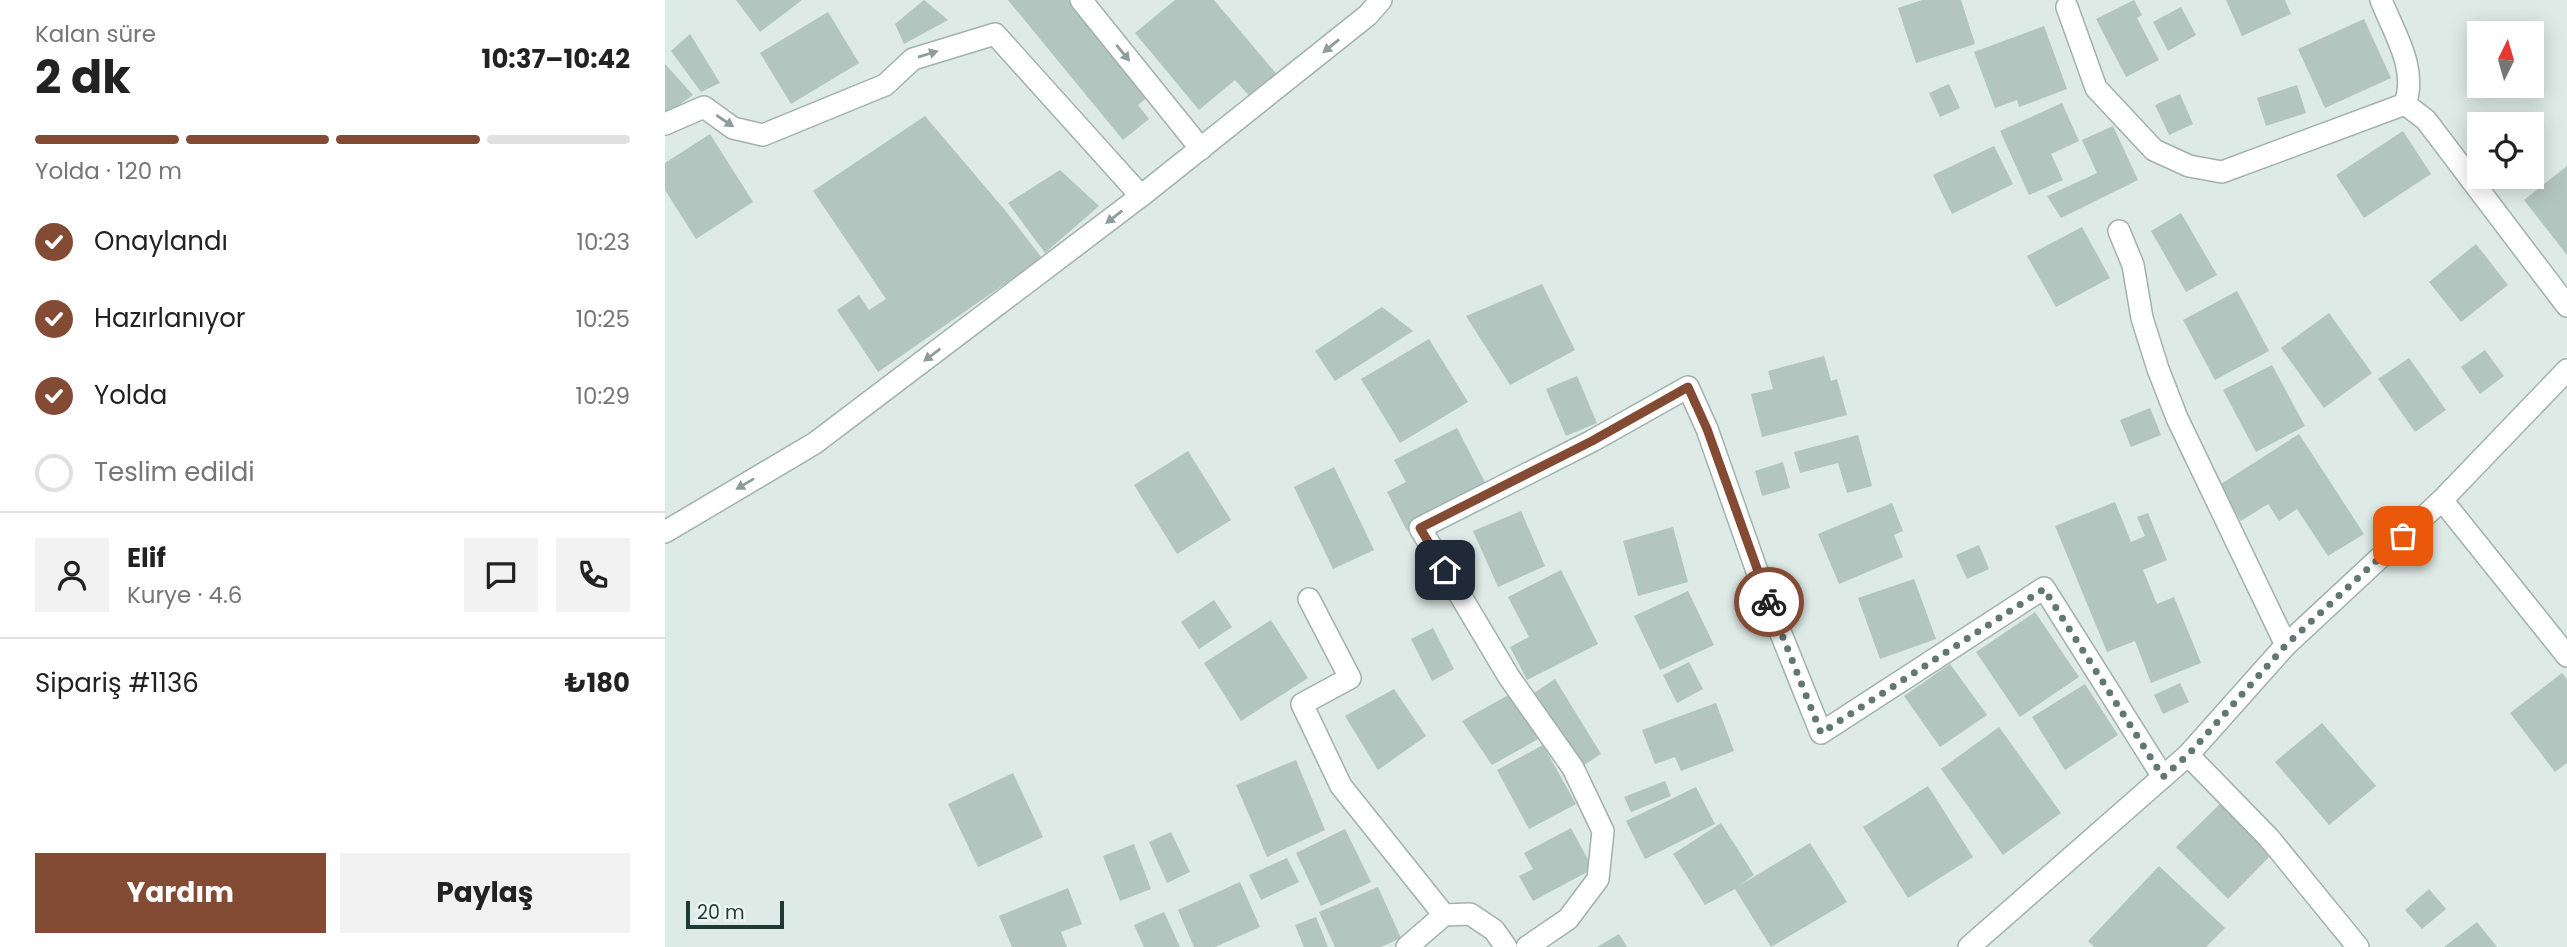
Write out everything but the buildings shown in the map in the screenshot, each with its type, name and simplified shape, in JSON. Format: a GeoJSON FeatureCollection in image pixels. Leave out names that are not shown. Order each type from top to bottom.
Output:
{"type":"FeatureCollection","features":[{"type":"Feature","properties":{"kind":"street"},"geometry":{"type":"LineString","coordinates":[[1081,0],[1201,149]]}},
{"type":"Feature","properties":{"kind":"street"},"geometry":{"type":"LineString","coordinates":[[665,532],[815,443],[1141,196],[1368,15],[1381,0]]}},
{"type":"Feature","properties":{"kind":"street"},"geometry":{"type":"LineString","coordinates":[[2381,0],[2410,74],[2405,104]]}},
{"type":"Feature","properties":{"kind":"street"},"geometry":{"type":"LineString","coordinates":[[2067,7],[2096,88],[2154,150],[2189,166],[2222,172],[2405,104]]}},
{"type":"Feature","properties":{"kind":"street"},"geometry":{"type":"LineString","coordinates":[[665,124],[704,107],[733,128],[763,135],[885,85],[913,59],[995,34],[1141,196]]}},
{"type":"Feature","properties":{"kind":"street"},"geometry":{"type":"LineString","coordinates":[[2405,104],[2426,120],[2567,306]]}},
{"type":"Feature","properties":{"kind":"street"},"geometry":{"type":"LineString","coordinates":[[2119,231],[2133,265],[2143,318],[2158,369],[2177,418],[2286,645]]}},
{"type":"Feature","properties":{"kind":"street"},"geometry":{"type":"LineString","coordinates":[[1969,947],[2188,755],[2286,645],[2442,500],[2567,370]]}},
{"type":"Feature","properties":{"kind":"street"},"geometry":{"type":"LineString","coordinates":[[1527,947],[1568,919],[1598,879],[1603,831],[1573,768],[1509,677],[1420,528],[1592,441],[1688,387],[1707,429],[1765,594],[1821,733],[2044,589],[2163,777]]}},
{"type":"Feature","properties":{"kind":"street"},"geometry":{"type":"LineString","coordinates":[[2442,500],[2567,656]]}},
{"type":"Feature","properties":{"kind":"street"},"geometry":{"type":"LineString","coordinates":[[1309,599],[1350,678],[1302,704],[1341,786],[1444,915]]}},
{"type":"Feature","properties":{"kind":"street"},"geometry":{"type":"LineString","coordinates":[[2188,755],[2269,838],[2358,947]]}},
{"type":"Feature","properties":{"kind":"street"},"geometry":{"type":"LineString","coordinates":[[1407,947],[1444,915],[1470,914],[1494,930],[1506,947]]}},
{"type":"Feature","properties":{"kind":"way so far"},"geometry":{"type":"LineString","coordinates":[[1769,602],[1821,733],[2044,589],[2163,777],[2188,755],[2286,645],[2403,536]]}},
{"type":"Feature","properties":{"kind":"route"},"geometry":{"type":"LineString","coordinates":[[1445,570],[1420,528],[1592,441],[1688,387],[1707,429],[1769,602]]}}]}
